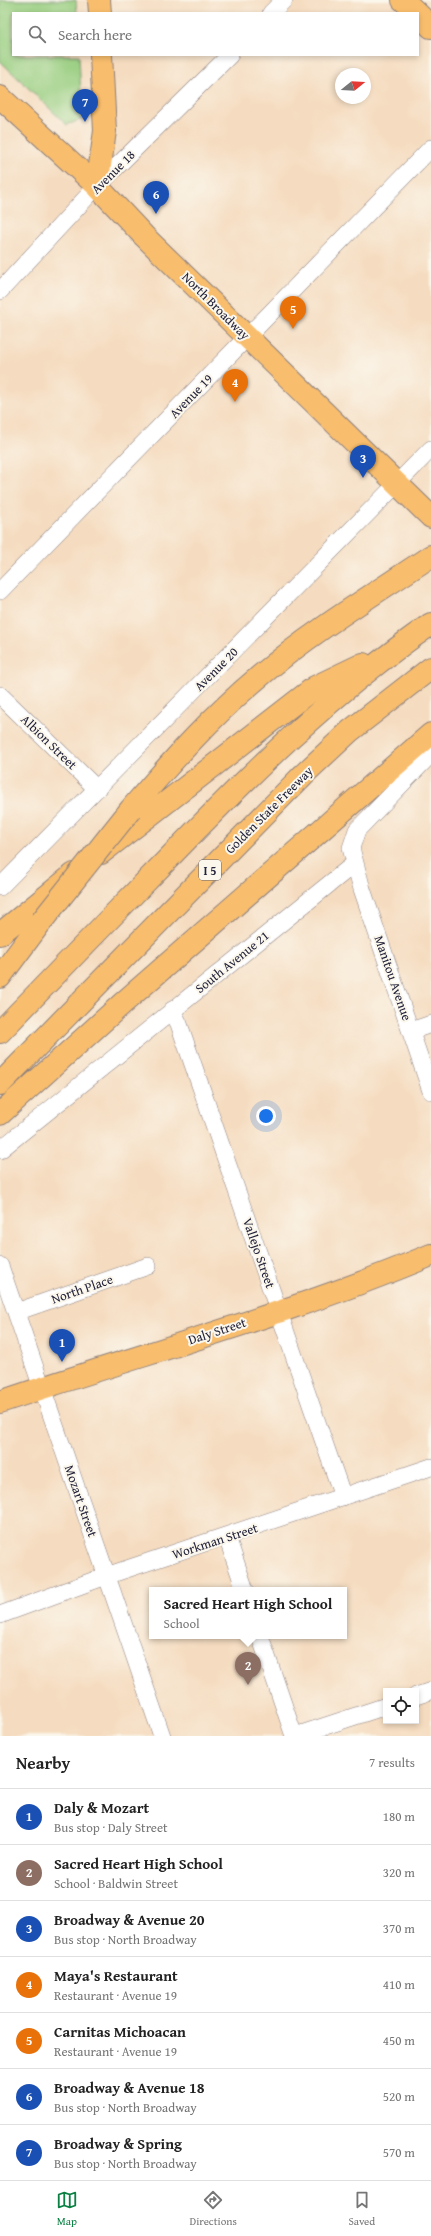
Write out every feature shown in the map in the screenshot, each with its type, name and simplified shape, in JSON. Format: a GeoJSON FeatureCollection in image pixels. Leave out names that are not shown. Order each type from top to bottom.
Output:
{"type":"FeatureCollection","features":[{"type":"Feature","properties":{"kind":"main road"},"geometry":{"type":"LineString","coordinates":[[99,0],[100,12]]}},
{"type":"Feature","properties":{"kind":"main road"},"geometry":{"type":"LineString","coordinates":[[403,0],[416,12]]}},
{"type":"Feature","properties":{"kind":"main road"},"geometry":{"type":"LineString","coordinates":[[419,15],[431,27]]}},
{"type":"Feature","properties":{"kind":"main road"},"geometry":{"type":"LineString","coordinates":[[97,186],[105,131],[102,56]]}},
{"type":"Feature","properties":{"kind":"main road","name":"North Broadway"},"geometry":{"type":"LineString","coordinates":[[0,97],[97,186],[144,236],[431,517]]}},
{"type":"Feature","properties":{"kind":"main road"},"geometry":{"type":"LineString","coordinates":[[0,977],[41,922],[131,809],[174,758],[260,676],[302,643],[431,556]]}},
{"type":"Feature","properties":{"kind":"main road"},"geometry":{"type":"LineString","coordinates":[[0,1032],[249,775],[331,701],[393,650],[431,624]]}},
{"type":"Feature","properties":{"kind":"main road"},"geometry":{"type":"LineString","coordinates":[[0,934],[28,910],[315,687],[393,650]]}},
{"type":"Feature","properties":{"kind":"main road","name":"Golden State Freeway"},"geometry":{"type":"LineString","coordinates":[[0,1084],[304,774],[350,731],[431,668]]}},
{"type":"Feature","properties":{"kind":"main road"},"geometry":{"type":"LineString","coordinates":[[0,1114],[123,1003],[431,734]]}},
{"type":"Feature","properties":{"kind":"main road","name":"Daly Street"},"geometry":{"type":"LineString","coordinates":[[0,1402],[279,1311],[381,1276],[431,1255]]}},
{"type":"Feature","properties":{"kind":"street"},"geometry":{"type":"LineString","coordinates":[[272,12],[284,0]]}},
{"type":"Feature","properties":{"kind":"street","name":"Avenue 18"},"geometry":{"type":"LineString","coordinates":[[0,291],[97,186],[229,56]]}},
{"type":"Feature","properties":{"kind":"street","name":"Avenue 19"},"geometry":{"type":"LineString","coordinates":[[0,591],[431,148]]}},
{"type":"Feature","properties":{"kind":"street","name":"Avenue 20"},"geometry":{"type":"LineString","coordinates":[[0,887],[431,449]]}},
{"type":"Feature","properties":{"kind":"street","name":"Albion Street"},"geometry":{"type":"LineString","coordinates":[[0,696],[97,789]]}},
{"type":"Feature","properties":{"kind":"street"},"geometry":{"type":"LineString","coordinates":[[354,864],[351,848],[357,830],[431,754]]}},
{"type":"Feature","properties":{"kind":"street","name":"South Avenue 21"},"geometry":{"type":"LineString","coordinates":[[0,1150],[354,864]]}},
{"type":"Feature","properties":{"kind":"street","name":"Manitou Avenue"},"geometry":{"type":"LineString","coordinates":[[354,864],[431,1091]]}},
{"type":"Feature","properties":{"kind":"street","name":"Vallejo Street"},"geometry":{"type":"LineString","coordinates":[[172,1010],[179,1024],[343,1498]]}},
{"type":"Feature","properties":{"kind":"street"},"geometry":{"type":"LineString","coordinates":[[411,1031],[431,1024]]}},
{"type":"Feature","properties":{"kind":"street","name":"Mozart Street"},"geometry":{"type":"LineString","coordinates":[[0,1266],[162,1736]]}},
{"type":"Feature","properties":{"kind":"street","name":"North Place"},"geometry":{"type":"LineString","coordinates":[[16,1312],[148,1266]]}},
{"type":"Feature","properties":{"kind":"street","name":"Workman Street"},"geometry":{"type":"LineString","coordinates":[[0,1615],[106,1576],[227,1537],[431,1467]]}},
{"type":"Feature","properties":{"kind":"street"},"geometry":{"type":"LineString","coordinates":[[227,1537],[244,1587]]}},
{"type":"Feature","properties":{"kind":"street"},"geometry":{"type":"LineString","coordinates":[[261,1639],[294,1736],[383,1707]]}},
{"type":"Feature","properties":{"kind":"street"},"geometry":{"type":"LineString","coordinates":[[419,1695],[431,1691]]}},
{"type":"Feature","properties":{"kind":"green space"},"geometry":{"type":"Polygon","coordinates":[[[0,0],[76,0],[77,12],[12,12],[12,56],[79,56],[82,119],[67,125],[0,61],[0,0]]]}},
{"type":"Feature","properties":{"kind":"place","name":"Broadway & Spring"},"geometry":{"type":"Point","coordinates":[85,122]}},
{"type":"Feature","properties":{"kind":"place","name":"Broadway & Avenue 18"},"geometry":{"type":"Point","coordinates":[156,214]}},
{"type":"Feature","properties":{"kind":"place","name":"Carnitas Michoacan"},"geometry":{"type":"Point","coordinates":[293,329]}},
{"type":"Feature","properties":{"kind":"place","name":"Maya's Restaurant"},"geometry":{"type":"Point","coordinates":[235,402]}},
{"type":"Feature","properties":{"kind":"place","name":"Broadway & Avenue 20"},"geometry":{"type":"Point","coordinates":[363,478]}},
{"type":"Feature","properties":{"kind":"place","name":"Daly & Mozart"},"geometry":{"type":"Point","coordinates":[62,1362]}},
{"type":"Feature","properties":{"kind":"place","name":"Sacred Heart High School"},"geometry":{"type":"Point","coordinates":[248,1685]}}]}
